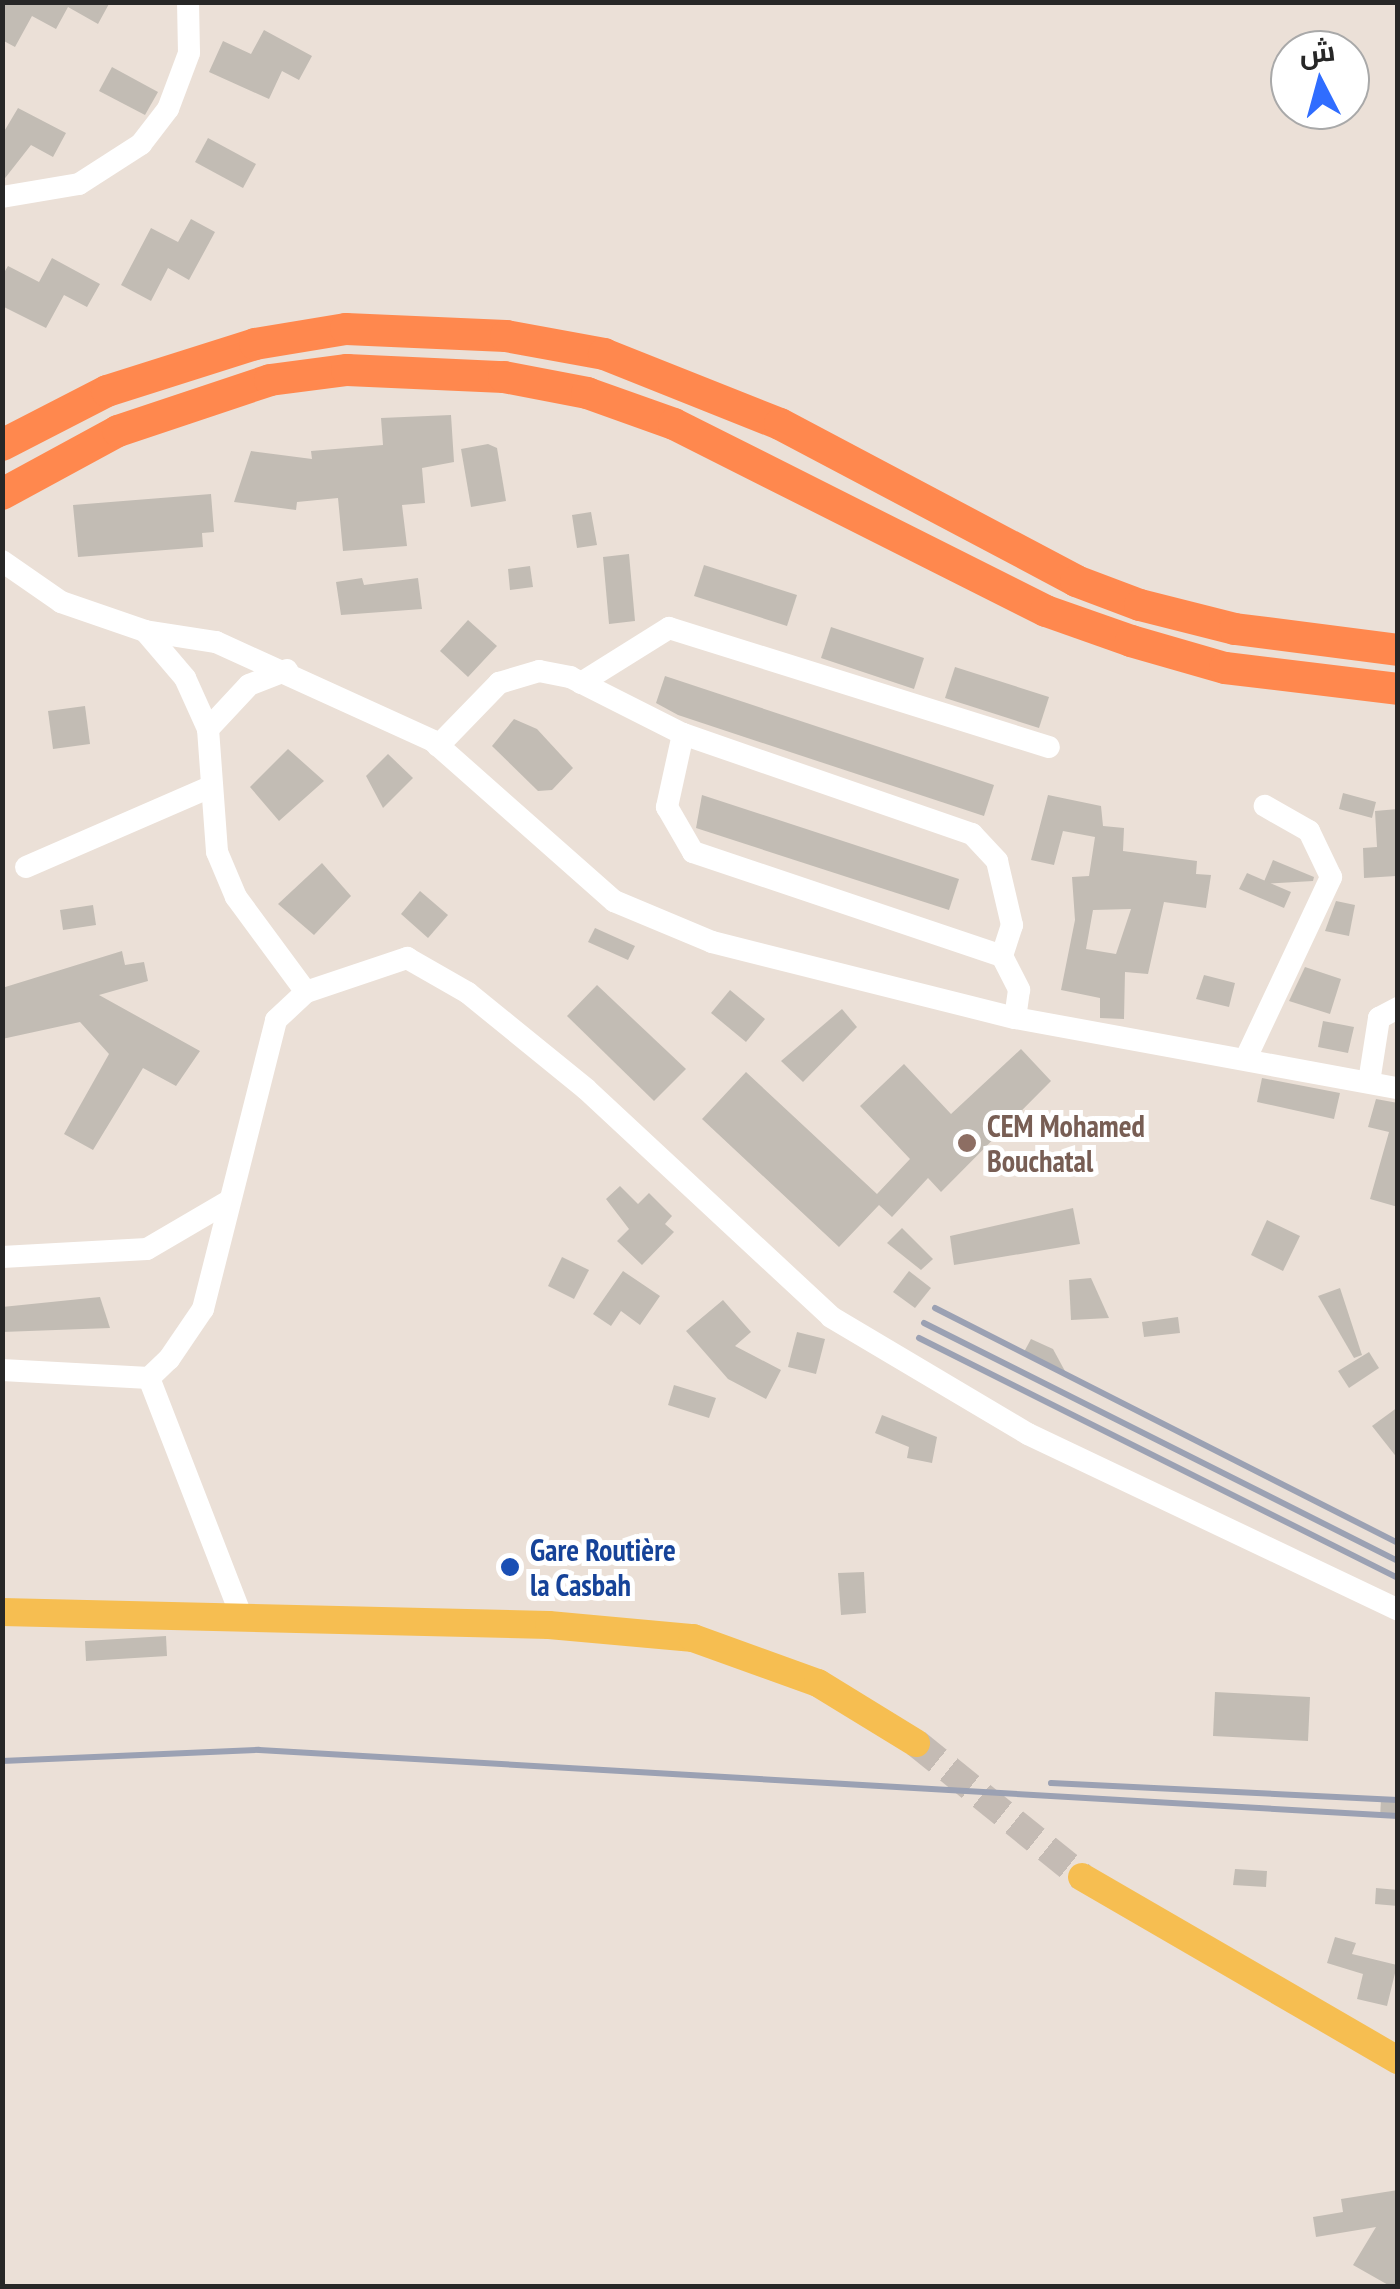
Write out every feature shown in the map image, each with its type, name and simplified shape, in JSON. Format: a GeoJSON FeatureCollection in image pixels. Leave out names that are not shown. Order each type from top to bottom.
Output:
{"type":"FeatureCollection","features":[{"type":"Feature","properties":{"kind":"highway"},"geometry":{"type":"LineString","coordinates":[[2,445],[107,391],[255,344],[346,329],[506,336],[604,354],[780,424],[1076,581],[1140,605],[1235,629],[1398,650]]}},
{"type":"Feature","properties":{"kind":"highway"},"geometry":{"type":"LineString","coordinates":[[2,494],[118,431],[270,380],[347,370],[504,377],[587,392],[674,424],[1001,589],[1131,641],[1225,668],[1398,689]]}},
{"type":"Feature","properties":{"kind":"main road"},"geometry":{"type":"LineString","coordinates":[[2,1612],[242,1618],[693,1638],[818,1683],[916,1743]]}},
{"type":"Feature","properties":{"kind":"main road"},"geometry":{"type":"LineString","coordinates":[[1082,1877],[1398,2060]]}},
{"type":"Feature","properties":{"kind":"street"},"geometry":{"type":"LineString","coordinates":[[2,197],[79,184],[141,144],[168,109],[188,53],[188,2]]}},
{"type":"Feature","properties":{"kind":"street"},"geometry":{"type":"LineString","coordinates":[[8,566],[61,602],[145,631],[216,642],[287,670],[438,746],[614,902],[712,942],[1015,1018],[1398,1088]]}},
{"type":"Feature","properties":{"kind":"street"},"geometry":{"type":"LineString","coordinates":[[582,683],[668,628],[1049,747]]}},
{"type":"Feature","properties":{"kind":"street"},"geometry":{"type":"LineString","coordinates":[[145,631],[184,678],[208,729],[208,788],[217,852],[236,897],[306,992]]}},
{"type":"Feature","properties":{"kind":"street"},"geometry":{"type":"LineString","coordinates":[[208,729],[249,685],[287,670]]}},
{"type":"Feature","properties":{"kind":"street"},"geometry":{"type":"LineString","coordinates":[[438,746],[500,683],[539,671],[582,683],[683,734],[972,834],[997,861],[1012,925],[1002,956],[1019,990],[1015,1018]]}},
{"type":"Feature","properties":{"kind":"street"},"geometry":{"type":"LineString","coordinates":[[683,734],[667,807],[693,852],[1002,956]]}},
{"type":"Feature","properties":{"kind":"street"},"geometry":{"type":"LineString","coordinates":[[26,868],[208,788]]}},
{"type":"Feature","properties":{"kind":"street"},"geometry":{"type":"LineString","coordinates":[[1246,1058],[1331,876],[1309,832],[1266,806]]}},
{"type":"Feature","properties":{"kind":"street"},"geometry":{"type":"LineString","coordinates":[[149,1378],[203,1310],[276,1020],[306,992],[389,960],[426,966],[586,1088],[831,1318],[1028,1434],[1398,1610]]}},
{"type":"Feature","properties":{"kind":"street"},"geometry":{"type":"LineString","coordinates":[[1369,1082],[1379,1018],[1398,1008]]}},
{"type":"Feature","properties":{"kind":"street"},"geometry":{"type":"LineString","coordinates":[[2,1258],[147,1249],[229,1200]]}},
{"type":"Feature","properties":{"kind":"street"},"geometry":{"type":"LineString","coordinates":[[2,1370],[149,1378]]}},
{"type":"Feature","properties":{"kind":"street"},"geometry":{"type":"LineString","coordinates":[[149,1378],[242,1618]]}},
{"type":"Feature","properties":{"kind":"building"},"geometry":{"type":"Polygon","coordinates":[[[2,2],[110,2],[98,24],[68,7],[56,29],[32,16],[15,47],[2,40],[2,2]]]}},
{"type":"Feature","properties":{"kind":"building"},"geometry":{"type":"Polygon","coordinates":[[[264,30],[312,56],[299,80],[282,71],[269,99],[209,72],[223,41],[251,54],[264,30]]]}},
{"type":"Feature","properties":{"kind":"building"},"geometry":{"type":"Polygon","coordinates":[[[112,67],[158,92],[145,115],[99,91],[112,67]]]}},
{"type":"Feature","properties":{"kind":"building"},"geometry":{"type":"Polygon","coordinates":[[[18,108],[66,133],[53,157],[31,145],[2,182],[2,135],[18,108]]]}},
{"type":"Feature","properties":{"kind":"building"},"geometry":{"type":"Polygon","coordinates":[[[208,138],[256,164],[243,188],[195,162],[208,138]]]}},
{"type":"Feature","properties":{"kind":"building"},"geometry":{"type":"Polygon","coordinates":[[[191,219],[215,232],[189,280],[168,268],[151,301],[121,285],[151,228],[178,242],[191,219]]]}},
{"type":"Feature","properties":{"kind":"building"},"geometry":{"type":"Polygon","coordinates":[[[52,258],[100,284],[87,307],[64,295],[46,328],[2,306],[2,276],[8,266],[39,282],[52,258]]]}},
{"type":"Feature","properties":{"kind":"building"},"geometry":{"type":"Polygon","coordinates":[[[451,415],[454,462],[422,468],[425,503],[402,505],[407,546],[343,551],[338,498],[297,502],[296,510],[234,502],[251,451],[312,459],[311,451],[383,445],[381,418],[451,415]]]}},
{"type":"Feature","properties":{"kind":"building"},"geometry":{"type":"Polygon","coordinates":[[[488,444],[497,448],[506,501],[471,507],[461,449],[488,444]]]}},
{"type":"Feature","properties":{"kind":"building"},"geometry":{"type":"Polygon","coordinates":[[[211,494],[214,532],[202,533],[203,547],[78,557],[73,505],[211,494]]]}},
{"type":"Feature","properties":{"kind":"building"},"geometry":{"type":"Polygon","coordinates":[[[591,512],[597,545],[577,548],[572,515],[591,512]]]}},
{"type":"Feature","properties":{"kind":"building"},"geometry":{"type":"Polygon","coordinates":[[[629,554],[635,621],[609,624],[603,557],[629,554]]]}},
{"type":"Feature","properties":{"kind":"building"},"geometry":{"type":"Polygon","coordinates":[[[704,565],[797,595],[787,626],[694,596],[704,565]]]}},
{"type":"Feature","properties":{"kind":"building"},"geometry":{"type":"Polygon","coordinates":[[[530,566],[533,587],[510,590],[508,569],[530,566]]]}},
{"type":"Feature","properties":{"kind":"building"},"geometry":{"type":"Polygon","coordinates":[[[362,578],[364,585],[418,578],[422,609],[341,615],[336,582],[362,578]]]}},
{"type":"Feature","properties":{"kind":"building"},"geometry":{"type":"Polygon","coordinates":[[[468,620],[497,646],[468,677],[440,651],[468,620]]]}},
{"type":"Feature","properties":{"kind":"building"},"geometry":{"type":"Polygon","coordinates":[[[831,627],[924,658],[914,689],[821,658],[831,627]]]}},
{"type":"Feature","properties":{"kind":"building"},"geometry":{"type":"Polygon","coordinates":[[[955,667],[1049,697],[1039,728],[945,698],[955,667]]]}},
{"type":"Feature","properties":{"kind":"building"},"geometry":{"type":"Polygon","coordinates":[[[665,676],[994,785],[984,816],[678,715],[656,703],[665,676]]]}},
{"type":"Feature","properties":{"kind":"building"},"geometry":{"type":"Polygon","coordinates":[[[85,706],[90,744],[53,749],[48,711],[85,706]]]}},
{"type":"Feature","properties":{"kind":"building"},"geometry":{"type":"Polygon","coordinates":[[[514,719],[537,729],[573,768],[552,790],[538,791],[492,746],[514,719]]]}},
{"type":"Feature","properties":{"kind":"building"},"geometry":{"type":"Polygon","coordinates":[[[288,749],[324,781],[279,821],[250,787],[288,749]]]}},
{"type":"Feature","properties":{"kind":"building"},"geometry":{"type":"Polygon","coordinates":[[[388,754],[413,778],[383,808],[366,776],[388,754]]]}},
{"type":"Feature","properties":{"kind":"building"},"geometry":{"type":"Polygon","coordinates":[[[1343,793],[1376,802],[1372,818],[1339,809],[1343,793]]]}},
{"type":"Feature","properties":{"kind":"building"},"geometry":{"type":"Polygon","coordinates":[[[702,795],[959,879],[949,910],[696,828],[702,795]]]}},
{"type":"Feature","properties":{"kind":"building"},"geometry":{"type":"Polygon","coordinates":[[[1048,795],[1101,806],[1103,826],[1124,828],[1123,851],[1197,861],[1196,874],[1211,875],[1206,908],[1164,902],[1148,974],[1125,972],[1124,1019],[1100,1018],[1100,998],[1061,990],[1075,920],[1072,877],[1089,876],[1095,837],[1063,831],[1054,865],[1031,860],[1048,795]],[[1131,909],[1093,910],[1086,949],[1116,954],[1131,909]]]}},
{"type":"Feature","properties":{"kind":"building"},"geometry":{"type":"Polygon","coordinates":[[[1398,809],[1396,876],[1364,878],[1363,848],[1377,847],[1375,811],[1398,809]]]}},
{"type":"Feature","properties":{"kind":"building"},"geometry":{"type":"Polygon","coordinates":[[[1273,860],[1314,877],[1313,881],[1263,884],[1273,860]]]}},
{"type":"Feature","properties":{"kind":"building"},"geometry":{"type":"Polygon","coordinates":[[[322,863],[351,896],[314,935],[278,904],[322,863]]]}},
{"type":"Feature","properties":{"kind":"building"},"geometry":{"type":"Polygon","coordinates":[[[1247,873],[1291,892],[1284,908],[1239,889],[1247,873]]]}},
{"type":"Feature","properties":{"kind":"building"},"geometry":{"type":"Polygon","coordinates":[[[420,891],[448,915],[428,938],[401,914],[420,891]]]}},
{"type":"Feature","properties":{"kind":"building"},"geometry":{"type":"Polygon","coordinates":[[[1336,901],[1355,905],[1349,936],[1325,931],[1336,901]]]}},
{"type":"Feature","properties":{"kind":"building"},"geometry":{"type":"Polygon","coordinates":[[[93,905],[96,925],[63,930],[60,910],[93,905]]]}},
{"type":"Feature","properties":{"kind":"building"},"geometry":{"type":"Polygon","coordinates":[[[595,928],[635,946],[628,960],[588,942],[595,928]]]}},
{"type":"Feature","properties":{"kind":"building"},"geometry":{"type":"Polygon","coordinates":[[[122,951],[125,965],[144,962],[148,981],[99,995],[200,1051],[176,1086],[143,1068],[93,1150],[64,1134],[109,1054],[80,1022],[2,1039],[2,988],[122,951]]]}},
{"type":"Feature","properties":{"kind":"building"},"geometry":{"type":"Polygon","coordinates":[[[1305,967],[1341,979],[1330,1014],[1289,1001],[1305,967]]]}},
{"type":"Feature","properties":{"kind":"building"},"geometry":{"type":"Polygon","coordinates":[[[1204,975],[1235,983],[1229,1007],[1196,999],[1204,975]]]}},
{"type":"Feature","properties":{"kind":"building"},"geometry":{"type":"Polygon","coordinates":[[[597,985],[686,1069],[654,1101],[567,1016],[597,985]]]}},
{"type":"Feature","properties":{"kind":"building"},"geometry":{"type":"Polygon","coordinates":[[[730,990],[765,1019],[746,1042],[711,1013],[730,990]]]}},
{"type":"Feature","properties":{"kind":"building"},"geometry":{"type":"Polygon","coordinates":[[[842,1009],[857,1027],[803,1082],[781,1061],[842,1009]]]}},
{"type":"Feature","properties":{"kind":"building"},"geometry":{"type":"Polygon","coordinates":[[[1323,1021],[1354,1027],[1348,1053],[1318,1047],[1323,1021]]]}},
{"type":"Feature","properties":{"kind":"building"},"geometry":{"type":"Polygon","coordinates":[[[1021,1049],[1051,1081],[941,1192],[928,1178],[892,1217],[879,1205],[839,1247],[702,1119],[746,1072],[877,1194],[910,1159],[860,1106],[904,1064],[951,1114],[1021,1049]]]}},
{"type":"Feature","properties":{"kind":"building"},"geometry":{"type":"Polygon","coordinates":[[[1262,1078],[1340,1093],[1334,1119],[1257,1102],[1262,1078]]]}},
{"type":"Feature","properties":{"kind":"building"},"geometry":{"type":"Polygon","coordinates":[[[1376,1099],[1398,1103],[1398,1207],[1370,1199],[1389,1132],[1368,1127],[1376,1099]]]}},
{"type":"Feature","properties":{"kind":"building"},"geometry":{"type":"Polygon","coordinates":[[[620,1186],[638,1204],[649,1193],[672,1216],[665,1224],[674,1232],[642,1265],[617,1241],[629,1229],[606,1199],[620,1186]]]}},
{"type":"Feature","properties":{"kind":"building"},"geometry":{"type":"Polygon","coordinates":[[[1073,1208],[1080,1244],[954,1265],[950,1236],[1073,1208]]]}},
{"type":"Feature","properties":{"kind":"building"},"geometry":{"type":"Polygon","coordinates":[[[1267,1220],[1300,1236],[1283,1271],[1251,1255],[1267,1220]]]}},
{"type":"Feature","properties":{"kind":"building"},"geometry":{"type":"Polygon","coordinates":[[[902,1228],[933,1259],[921,1270],[887,1243],[902,1228]]]}},
{"type":"Feature","properties":{"kind":"building"},"geometry":{"type":"Polygon","coordinates":[[[562,1257],[589,1270],[574,1299],[548,1286],[562,1257]]]}},
{"type":"Feature","properties":{"kind":"building"},"geometry":{"type":"Polygon","coordinates":[[[623,1271],[660,1296],[640,1325],[621,1311],[611,1326],[593,1314],[623,1271]]]}},
{"type":"Feature","properties":{"kind":"building"},"geometry":{"type":"Polygon","coordinates":[[[909,1271],[931,1288],[915,1308],[893,1292],[909,1271]]]}},
{"type":"Feature","properties":{"kind":"building"},"geometry":{"type":"Polygon","coordinates":[[[1091,1278],[1109,1318],[1071,1320],[1069,1280],[1091,1278]]]}},
{"type":"Feature","properties":{"kind":"building"},"geometry":{"type":"Polygon","coordinates":[[[1340,1288],[1362,1355],[1354,1358],[1318,1296],[1340,1288]]]}},
{"type":"Feature","properties":{"kind":"building"},"geometry":{"type":"Polygon","coordinates":[[[100,1297],[110,1328],[2,1332],[2,1307],[100,1297]]]}},
{"type":"Feature","properties":{"kind":"building"},"geometry":{"type":"Polygon","coordinates":[[[723,1300],[751,1332],[735,1346],[781,1370],[766,1399],[728,1379],[686,1331],[723,1300]]]}},
{"type":"Feature","properties":{"kind":"building"},"geometry":{"type":"Polygon","coordinates":[[[1178,1317],[1180,1333],[1144,1337],[1142,1322],[1178,1317]]]}},
{"type":"Feature","properties":{"kind":"building"},"geometry":{"type":"Polygon","coordinates":[[[797,1332],[825,1339],[816,1374],[788,1367],[797,1332]]]}},
{"type":"Feature","properties":{"kind":"building"},"geometry":{"type":"Polygon","coordinates":[[[1031,1339],[1053,1349],[1066,1373],[1024,1352],[1031,1339]]]}},
{"type":"Feature","properties":{"kind":"building"},"geometry":{"type":"Polygon","coordinates":[[[1369,1352],[1379,1368],[1349,1388],[1338,1371],[1369,1352]]]}},
{"type":"Feature","properties":{"kind":"building"},"geometry":{"type":"Polygon","coordinates":[[[674,1385],[716,1398],[709,1418],[668,1405],[674,1385]]]}},
{"type":"Feature","properties":{"kind":"building"},"geometry":{"type":"Polygon","coordinates":[[[1398,1407],[1398,1459],[1372,1426],[1398,1407]]]}},
{"type":"Feature","properties":{"kind":"building"},"geometry":{"type":"Polygon","coordinates":[[[882,1415],[937,1437],[932,1463],[907,1458],[909,1447],[875,1433],[882,1415]]]}},
{"type":"Feature","properties":{"kind":"building"},"geometry":{"type":"Polygon","coordinates":[[[864,1572],[866,1613],[841,1615],[838,1573],[864,1572]]]}},
{"type":"Feature","properties":{"kind":"building"},"geometry":{"type":"Polygon","coordinates":[[[166,1636],[167,1656],[86,1661],[85,1641],[166,1636]]]}},
{"type":"Feature","properties":{"kind":"building"},"geometry":{"type":"Polygon","coordinates":[[[1215,1692],[1310,1697],[1308,1741],[1213,1736],[1215,1692]]]}},
{"type":"Feature","properties":{"kind":"building"},"geometry":{"type":"Polygon","coordinates":[[[1381,1799],[1398,1800],[1398,1818],[1380,1818],[1381,1799]]]}},
{"type":"Feature","properties":{"kind":"building"},"geometry":{"type":"Polygon","coordinates":[[[1235,1869],[1267,1871],[1266,1887],[1233,1885],[1235,1869]]]}},
{"type":"Feature","properties":{"kind":"building"},"geometry":{"type":"Polygon","coordinates":[[[1376,1888],[1398,1890],[1398,1906],[1375,1904],[1376,1888]]]}},
{"type":"Feature","properties":{"kind":"building"},"geometry":{"type":"Polygon","coordinates":[[[1335,1937],[1356,1943],[1352,1954],[1397,1965],[1387,2006],[1357,1999],[1363,1974],[1327,1963],[1335,1937]]]}},
{"type":"Feature","properties":{"kind":"building"},"geometry":{"type":"Polygon","coordinates":[[[1398,2190],[1398,2286],[1390,2286],[1353,2265],[1376,2227],[1316,2237],[1313,2217],[1343,2212],[1341,2199],[1398,2190]]]}},
{"type":"Feature","properties":{"kind":"tunnel"},"geometry":{"type":"LineString","coordinates":[[916,1743],[1082,1877]]}},
{"type":"Feature","properties":{"kind":"railway"},"geometry":{"type":"LineString","coordinates":[[935,1308],[1398,1543]]}},
{"type":"Feature","properties":{"kind":"railway"},"geometry":{"type":"LineString","coordinates":[[924,1323],[1398,1561]]}},
{"type":"Feature","properties":{"kind":"railway"},"geometry":{"type":"LineString","coordinates":[[919,1338],[1398,1578]]}},
{"type":"Feature","properties":{"kind":"railway"},"geometry":{"type":"LineString","coordinates":[[2,1761],[259,1750],[1398,1816]]}},
{"type":"Feature","properties":{"kind":"railway"},"geometry":{"type":"LineString","coordinates":[[1051,1783],[1398,1800]]}},
{"type":"Feature","properties":{"kind":"place","name":"CEM Mohamed Bouchatal"},"geometry":{"type":"Point","coordinates":[967,1143]}},
{"type":"Feature","properties":{"kind":"place","name":"Gare Routière la Casbah"},"geometry":{"type":"Point","coordinates":[510,1567]}}]}
